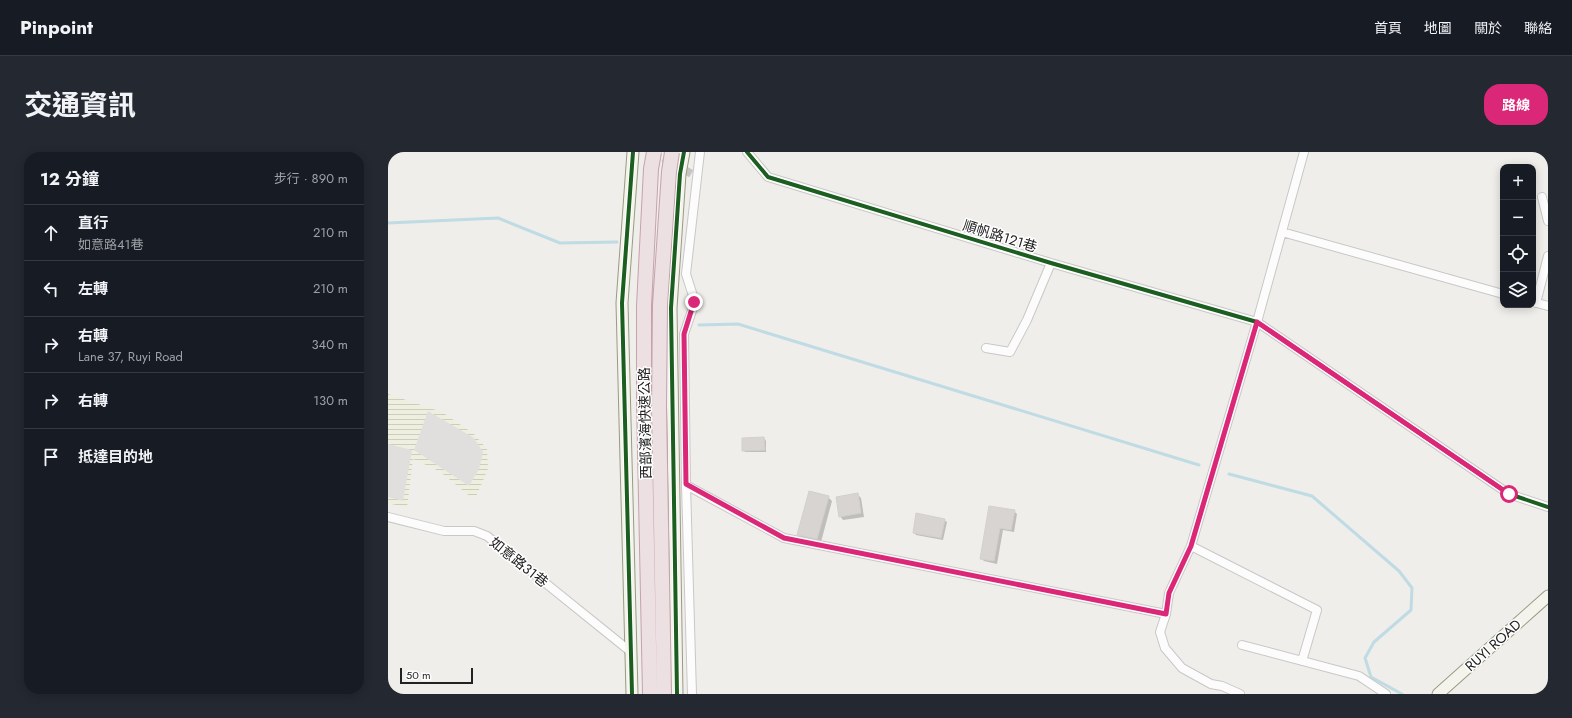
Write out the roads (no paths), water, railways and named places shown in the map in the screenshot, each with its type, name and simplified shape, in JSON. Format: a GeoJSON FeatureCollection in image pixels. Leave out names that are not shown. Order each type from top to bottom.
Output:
{"type":"FeatureCollection","features":[{"type":"Feature","properties":{"kind":"highway","name":"西部濱海快速公路"},"geometry":{"type":"LineString","coordinates":[[650,694],[644,401],[644,306],[651,169],[654,152]]}},
{"type":"Feature","properties":{"kind":"highway","name":"西部濱海快速公路"},"geometry":{"type":"LineString","coordinates":[[664,694],[659,408],[660,305],[669,172],[672,152]]}},
{"type":"Feature","properties":{"kind":"street"},"geometry":{"type":"LineString","coordinates":[[632,694],[622,303],[633,152]]}},
{"type":"Feature","properties":{"kind":"street"},"geometry":{"type":"LineString","coordinates":[[677,694],[671,308],[680,174],[684,152]]}},
{"type":"Feature","properties":{"kind":"street"},"geometry":{"type":"LineString","coordinates":[[692,694],[686,484],[684,334],[694,302],[686,274],[700,152]]}},
{"type":"Feature","properties":{"kind":"street","name":"順帆路121巷"},"geometry":{"type":"LineString","coordinates":[[747,152],[768,177],[1051,263],[1257,322],[1509,494],[1548,507]]}},
{"type":"Feature","properties":{"kind":"street"},"geometry":{"type":"LineString","coordinates":[[1240,694],[1222,686],[1211,684],[1182,668],[1165,648],[1160,632],[1166,614],[1169,593],[1191,546],[1257,322],[1304,152]]}},
{"type":"Feature","properties":{"kind":"street"},"geometry":{"type":"LineString","coordinates":[[1542,197],[1548,221]]}},
{"type":"Feature","properties":{"kind":"street"},"geometry":{"type":"LineString","coordinates":[[1282,232],[1500,293]]}},
{"type":"Feature","properties":{"kind":"street"},"geometry":{"type":"LineString","coordinates":[[1536,298],[1548,256]]}},
{"type":"Feature","properties":{"kind":"street"},"geometry":{"type":"LineString","coordinates":[[986,348],[1010,352],[1027,320],[1051,263]]}},
{"type":"Feature","properties":{"kind":"street"},"geometry":{"type":"LineString","coordinates":[[1536,302],[1548,306]]}},
{"type":"Feature","properties":{"kind":"street"},"geometry":{"type":"LineString","coordinates":[[686,484],[784,538],[1166,614]]}},
{"type":"Feature","properties":{"kind":"street","name":"如意路31巷"},"geometry":{"type":"LineString","coordinates":[[388,517],[444,531],[474,531],[487,536],[631,652]]}},
{"type":"Feature","properties":{"kind":"street"},"geometry":{"type":"LineString","coordinates":[[1191,546],[1318,610],[1302,661]]}},
{"type":"Feature","properties":{"kind":"street","name":"RUYI ROAD"},"geometry":{"type":"LineString","coordinates":[[1438,694],[1548,596]]}},
{"type":"Feature","properties":{"kind":"street"},"geometry":{"type":"LineString","coordinates":[[1242,645],[1359,676],[1386,694]]}},
{"type":"Feature","properties":{"kind":"waterway"},"geometry":{"type":"LineString","coordinates":[[388,223],[498,218],[560,243],[617,242]]}},
{"type":"Feature","properties":{"kind":"waterway"},"geometry":{"type":"LineString","coordinates":[[699,325],[738,324],[1199,465]]}},
{"type":"Feature","properties":{"kind":"waterway"},"geometry":{"type":"LineString","coordinates":[[1229,474],[1312,496],[1399,571],[1412,588],[1411,610],[1374,642],[1365,658],[1371,677],[1402,694]]}},
{"type":"Feature","properties":{"kind":"tunnel"},"geometry":{"type":"LineString","coordinates":[[653,152],[697,177]]}}]}
